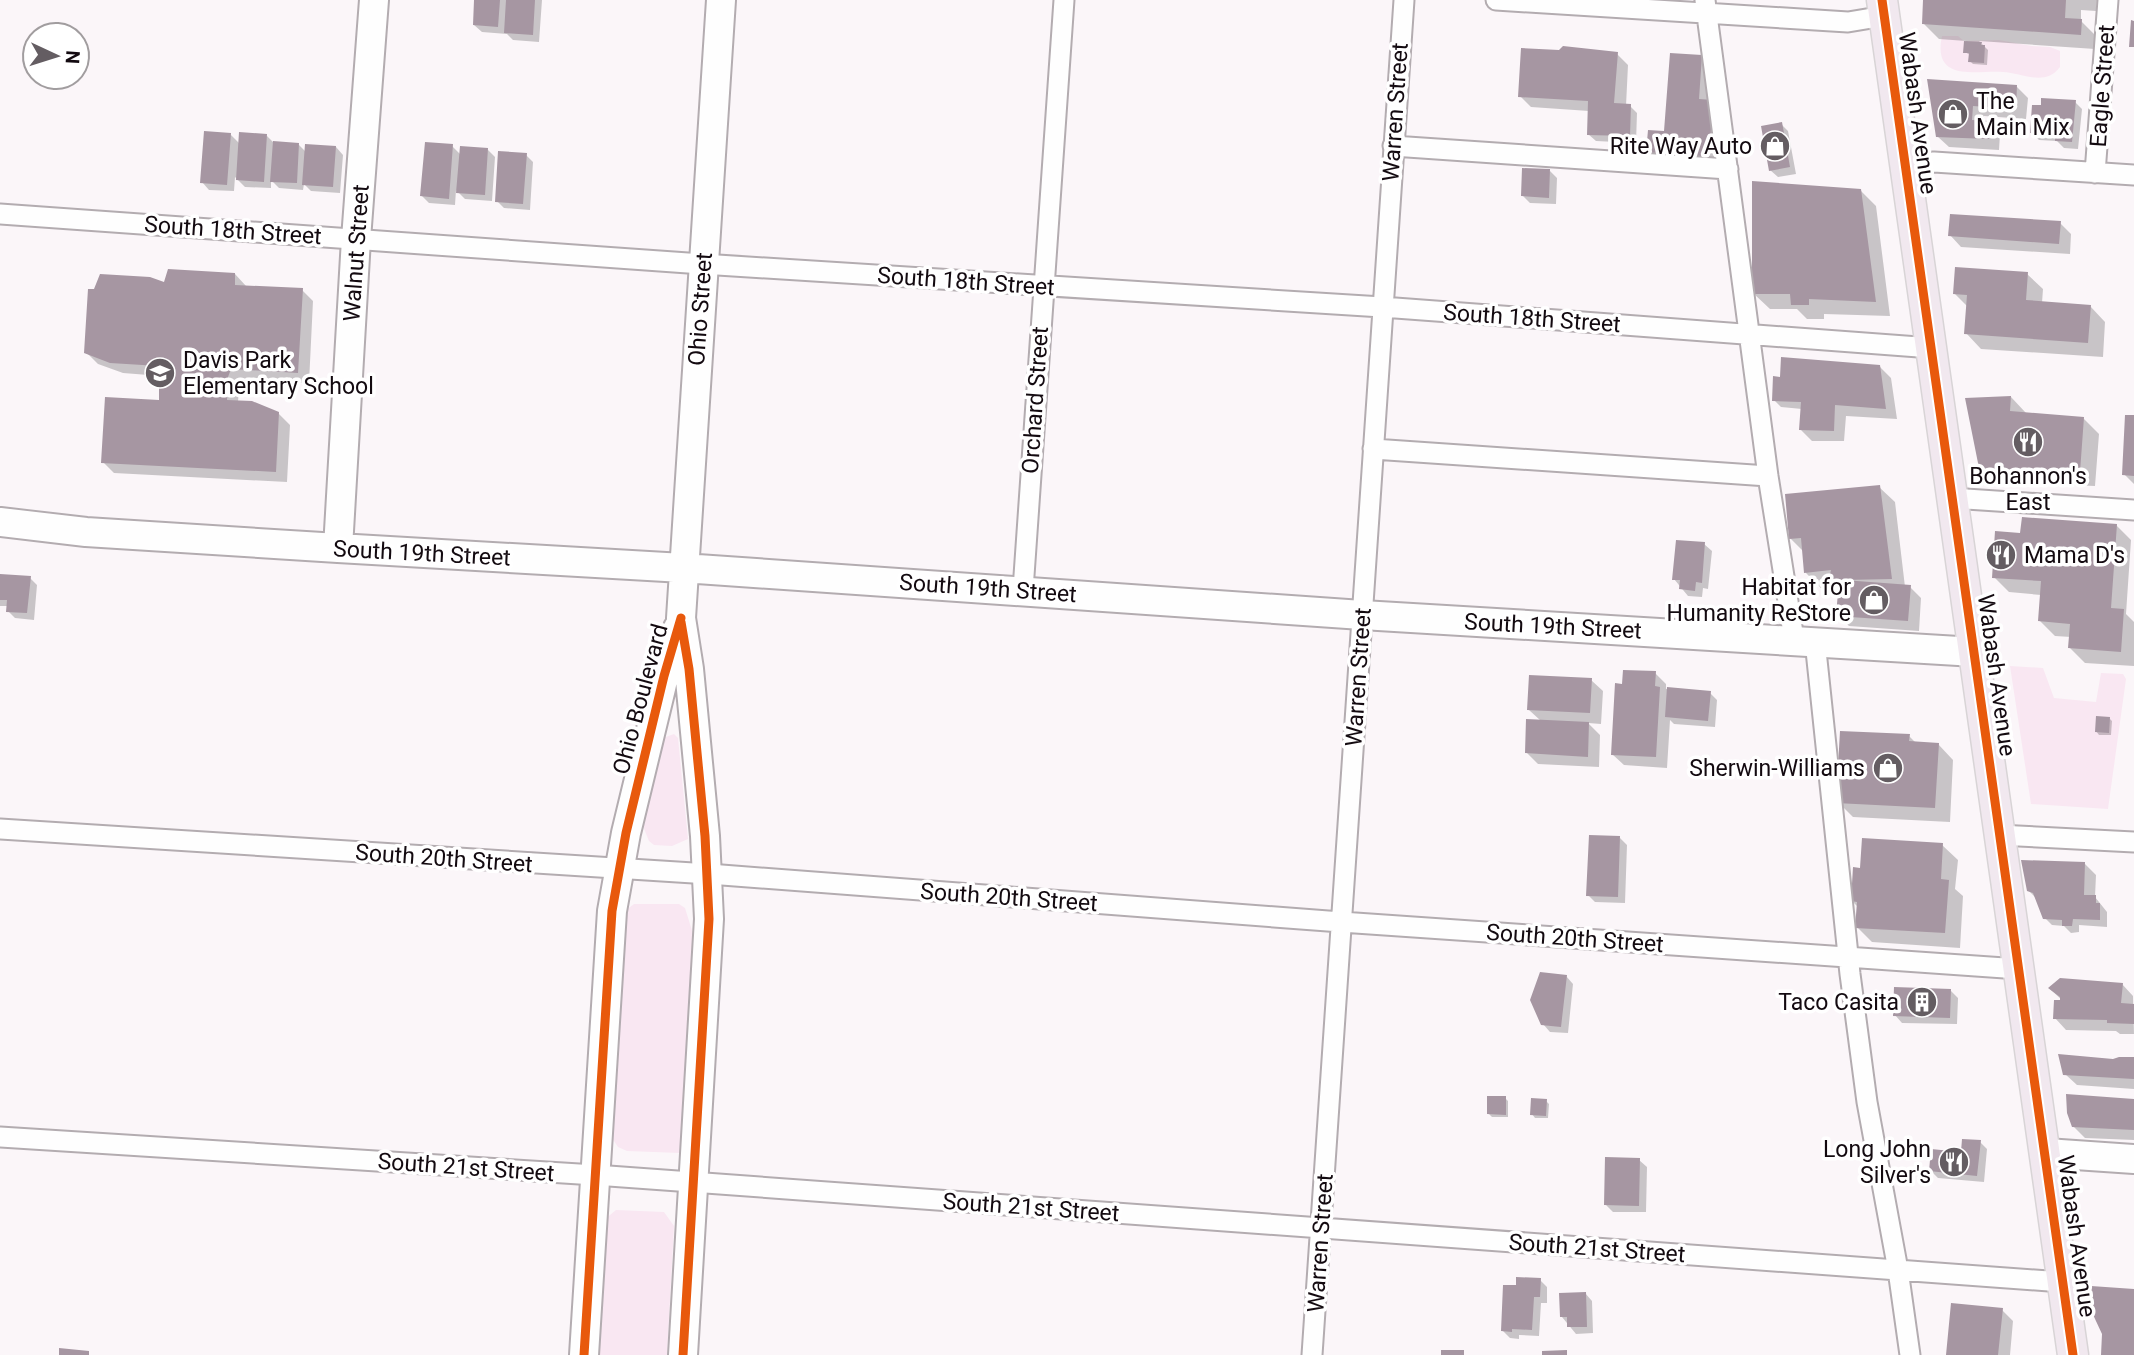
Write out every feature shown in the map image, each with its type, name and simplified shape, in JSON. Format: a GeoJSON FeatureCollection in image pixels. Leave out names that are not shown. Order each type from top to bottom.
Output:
{"type":"FeatureCollection","features":[{"type":"Feature","properties":{"kind":"main road","name":"Wabash Avenue"},"geometry":{"type":"LineString","coordinates":[[1883,8],[2073,1355]]}},
{"type":"Feature","properties":{"kind":"street","name":"Walnut Street"},"geometry":{"type":"LineString","coordinates":[[338,548],[356,239],[374,0]]}},
{"type":"Feature","properties":{"kind":"street","name":"Ohio Street"},"geometry":{"type":"LineString","coordinates":[[681,618],[721,0]]}},
{"type":"Feature","properties":{"kind":"street","name":"Orchard Street"},"geometry":{"type":"LineString","coordinates":[[1023,590],[1065,0]]}},
{"type":"Feature","properties":{"kind":"street","name":"Warren Street"},"geometry":{"type":"LineString","coordinates":[[1312,1355],[1404,0]]}},
{"type":"Feature","properties":{"kind":"street"},"geometry":{"type":"LineString","coordinates":[[1496,0],[1706,8],[1848,22],[1883,8]]}},
{"type":"Feature","properties":{"kind":"street","name":"Eagle Street"},"geometry":{"type":"LineString","coordinates":[[2095,173],[2108,0]]}},
{"type":"Feature","properties":{"kind":"street"},"geometry":{"type":"LineString","coordinates":[[1706,8],[1768,476],[1804,640],[1867,1102],[1898,1270],[1910,1355]]}},
{"type":"Feature","properties":{"kind":"street"},"geometry":{"type":"LineString","coordinates":[[1393,146],[1728,169]]}},
{"type":"Feature","properties":{"kind":"street"},"geometry":{"type":"LineString","coordinates":[[1906,166],[1934,162],[2134,175]]}},
{"type":"Feature","properties":{"kind":"street","name":"South 18th Street"},"geometry":{"type":"LineString","coordinates":[[0,214],[702,264],[1382,307],[1932,348]]}},
{"type":"Feature","properties":{"kind":"street"},"geometry":{"type":"LineString","coordinates":[[1373,449],[1768,476]]}},
{"type":"Feature","properties":{"kind":"street"},"geometry":{"type":"LineString","coordinates":[[1951,498],[2134,510]]}},
{"type":"Feature","properties":{"kind":"street","name":"South 19th Street"},"geometry":{"type":"LineString","coordinates":[[0,522],[86,532],[1975,652]]}},
{"type":"Feature","properties":{"kind":"street","name":"Ohio Boulevard"},"geometry":{"type":"LineString","coordinates":[[584,1355],[612,911],[618,868],[664,676],[681,618]]}},
{"type":"Feature","properties":{"kind":"street","name":"Ohio Boulevard"},"geometry":{"type":"LineString","coordinates":[[681,618],[689,669],[709,874],[695,1184],[683,1355]]}},
{"type":"Feature","properties":{"kind":"street","name":"South 20th Street"},"geometry":{"type":"LineString","coordinates":[[0,829],[709,874],[1341,922],[2019,969]]}},
{"type":"Feature","properties":{"kind":"street"},"geometry":{"type":"LineString","coordinates":[[1998,835],[2134,842]]}},
{"type":"Feature","properties":{"kind":"street","name":"South 21st Street"},"geometry":{"type":"LineString","coordinates":[[0,1137],[595,1175],[2062,1282]]}},
{"type":"Feature","properties":{"kind":"street"},"geometry":{"type":"LineString","coordinates":[[2046,1153],[2134,1159]]}},
{"type":"Feature","properties":{"kind":"shaded area"},"geometry":{"type":"Polygon","coordinates":[[[1942,36],[1958,36],[1964,41],[1999,40],[2050,47],[2060,51],[2060,67],[2054,73],[2041,78],[2003,72],[1959,71],[1950,68],[1944,61],[1941,51],[1942,36]]]}},
{"type":"Feature","properties":{"kind":"shaded area"},"geometry":{"type":"Polygon","coordinates":[[[2010,666],[2043,668],[2054,698],[2096,702],[2101,673],[2123,674],[2126,679],[2108,809],[2031,804],[2010,666]]]}},
{"type":"Feature","properties":{"kind":"shaded area"},"geometry":{"type":"Polygon","coordinates":[[[674,734],[678,738],[688,839],[672,846],[654,845],[649,841],[643,826],[663,738],[674,734]]]}},
{"type":"Feature","properties":{"kind":"shaded area"},"geometry":{"type":"Polygon","coordinates":[[[634,904],[679,904],[685,908],[694,937],[685,1148],[680,1153],[627,1151],[618,1147],[610,1135],[626,910],[634,904]]]}},
{"type":"Feature","properties":{"kind":"shaded area"},"geometry":{"type":"Polygon","coordinates":[[[616,1210],[664,1212],[674,1226],[667,1355],[595,1355],[604,1220],[616,1210]]]}},
{"type":"Feature","properties":{"kind":"building"},"geometry":{"type":"Polygon","coordinates":[[[474,0],[500,0],[498,27],[473,25],[474,0]]]}},
{"type":"Feature","properties":{"kind":"building"},"geometry":{"type":"Polygon","coordinates":[[[506,0],[535,0],[533,35],[504,33],[506,0]]]}},
{"type":"Feature","properties":{"kind":"building"},"geometry":{"type":"Polygon","coordinates":[[[1923,0],[2066,0],[2065,18],[2082,19],[2081,35],[1922,24],[1923,0]]]}},
{"type":"Feature","properties":{"kind":"building"},"geometry":{"type":"Polygon","coordinates":[[[2131,20],[2134,21],[2134,47],[2129,47],[2131,20]]]}},
{"type":"Feature","properties":{"kind":"building"},"geometry":{"type":"Polygon","coordinates":[[[1964,41],[1982,42],[1981,45],[1985,45],[1984,63],[1968,62],[1969,53],[1963,53],[1964,41]]]}},
{"type":"Feature","properties":{"kind":"building"},"geometry":{"type":"Polygon","coordinates":[[[1563,46],[1618,52],[1614,103],[1631,104],[1630,136],[1587,135],[1588,101],[1518,97],[1521,48],[1559,50],[1563,46]]]}},
{"type":"Feature","properties":{"kind":"building"},"geometry":{"type":"Polygon","coordinates":[[[1670,53],[1702,55],[1699,99],[1713,100],[1709,158],[1646,153],[1648,130],[1664,131],[1670,53]]]}},
{"type":"Feature","properties":{"kind":"building","name":"The Main Mix"},"geometry":{"type":"Polygon","coordinates":[[[1927,79],[2017,85],[2016,109],[1973,106],[1972,120],[1990,121],[1989,139],[1936,137],[1927,79]]]}},
{"type":"Feature","properties":{"kind":"building"},"geometry":{"type":"Polygon","coordinates":[[[2041,98],[2076,100],[2072,142],[2055,141],[2055,135],[2030,133],[2032,105],[2041,105],[2041,98]]]}},
{"type":"Feature","properties":{"kind":"building","name":"Rite Way Auto"},"geometry":{"type":"Polygon","coordinates":[[[1782,122],[1790,167],[1769,171],[1761,126],[1782,122]]]}},
{"type":"Feature","properties":{"kind":"building"},"geometry":{"type":"Polygon","coordinates":[[[204,131],[231,133],[227,185],[200,183],[204,131]]]}},
{"type":"Feature","properties":{"kind":"building"},"geometry":{"type":"Polygon","coordinates":[[[239,132],[267,134],[264,182],[236,180],[239,132]]]}},
{"type":"Feature","properties":{"kind":"building"},"geometry":{"type":"Polygon","coordinates":[[[273,141],[299,143],[297,183],[270,182],[273,141]]]}},
{"type":"Feature","properties":{"kind":"building"},"geometry":{"type":"Polygon","coordinates":[[[425,142],[453,144],[449,199],[420,196],[425,142]]]}},
{"type":"Feature","properties":{"kind":"building"},"geometry":{"type":"Polygon","coordinates":[[[305,144],[336,146],[333,187],[302,185],[305,144]]]}},
{"type":"Feature","properties":{"kind":"building"},"geometry":{"type":"Polygon","coordinates":[[[460,146],[488,148],[485,195],[456,193],[460,146]]]}},
{"type":"Feature","properties":{"kind":"building"},"geometry":{"type":"Polygon","coordinates":[[[498,151],[527,153],[523,204],[495,202],[498,151]]]}},
{"type":"Feature","properties":{"kind":"building"},"geometry":{"type":"Polygon","coordinates":[[[1522,168],[1550,169],[1549,198],[1521,196],[1522,168]]]}},
{"type":"Feature","properties":{"kind":"building"},"geometry":{"type":"Polygon","coordinates":[[[1752,181],[1861,189],[1876,302],[1809,299],[1809,305],[1791,305],[1790,294],[1753,294],[1746,274],[1752,274],[1752,181]]]}},
{"type":"Feature","properties":{"kind":"building"},"geometry":{"type":"Polygon","coordinates":[[[1950,214],[2061,221],[2059,244],[1948,236],[1950,214]]]}},
{"type":"Feature","properties":{"kind":"building"},"geometry":{"type":"Polygon","coordinates":[[[1955,267],[2028,272],[2026,300],[2091,305],[2088,343],[1964,334],[1967,295],[1953,294],[1955,267]]]}},
{"type":"Feature","properties":{"kind":"building"},"geometry":{"type":"Polygon","coordinates":[[[168,269],[235,273],[235,285],[303,288],[298,373],[231,369],[228,377],[227,400],[252,401],[279,412],[276,472],[101,463],[105,397],[159,400],[159,366],[110,363],[84,353],[88,289],[94,289],[100,274],[150,277],[164,282],[168,269]]]}},
{"type":"Feature","properties":{"kind":"building"},"geometry":{"type":"Polygon","coordinates":[[[1781,357],[1880,365],[1886,409],[1835,405],[1834,431],[1799,430],[1801,402],[1772,401],[1773,376],[1780,377],[1781,357]]]}},
{"type":"Feature","properties":{"kind":"building","name":"Bohannon's East"},"geometry":{"type":"Polygon","coordinates":[[[2011,396],[2010,411],[2084,417],[2080,472],[1979,468],[1965,398],[2011,396]]]}},
{"type":"Feature","properties":{"kind":"building"},"geometry":{"type":"Polygon","coordinates":[[[2125,415],[2134,415],[2134,476],[2122,475],[2125,415]]]}},
{"type":"Feature","properties":{"kind":"building"},"geometry":{"type":"Polygon","coordinates":[[[1880,485],[1892,579],[1843,580],[1911,585],[1908,621],[1836,616],[1839,580],[1829,579],[1831,570],[1804,573],[1801,538],[1789,539],[1785,494],[1880,485]]]}},
{"type":"Feature","properties":{"kind":"building"},"geometry":{"type":"Polygon","coordinates":[[[2022,517],[2117,524],[2111,608],[2124,609],[2121,652],[2068,648],[2070,624],[2038,621],[2041,581],[1992,578],[1995,531],[2020,533],[2022,517]]]}},
{"type":"Feature","properties":{"kind":"building"},"geometry":{"type":"Polygon","coordinates":[[[1676,540],[1705,542],[1702,583],[1696,582],[1695,591],[1679,589],[1680,580],[1672,580],[1676,540]]]}},
{"type":"Feature","properties":{"kind":"building"},"geometry":{"type":"Polygon","coordinates":[[[0,574],[31,576],[27,613],[6,612],[7,600],[0,600],[0,574]]]}},
{"type":"Feature","properties":{"kind":"building"},"geometry":{"type":"Polygon","coordinates":[[[1623,670],[1656,671],[1655,686],[1660,687],[1656,757],[1611,755],[1615,683],[1622,684],[1623,670]]]}},
{"type":"Feature","properties":{"kind":"building"},"geometry":{"type":"Polygon","coordinates":[[[1529,675],[1592,678],[1590,713],[1527,710],[1529,675]]]}},
{"type":"Feature","properties":{"kind":"building"},"geometry":{"type":"Polygon","coordinates":[[[1667,687],[1711,691],[1708,721],[1665,717],[1667,687]]]}},
{"type":"Feature","properties":{"kind":"building"},"geometry":{"type":"Polygon","coordinates":[[[2096,716],[2110,717],[2109,733],[2095,732],[2096,716]]]}},
{"type":"Feature","properties":{"kind":"building"},"geometry":{"type":"Polygon","coordinates":[[[1526,719],[1589,722],[1588,757],[1525,753],[1526,719]]]}},
{"type":"Feature","properties":{"kind":"building","name":"Sherwin-Williams"},"geometry":{"type":"Polygon","coordinates":[[[1840,731],[1910,734],[1909,741],[1939,743],[1935,808],[1836,803],[1840,731]]]}},
{"type":"Feature","properties":{"kind":"building"},"geometry":{"type":"Polygon","coordinates":[[[1589,835],[1620,836],[1618,897],[1586,896],[1589,835]]]}},
{"type":"Feature","properties":{"kind":"building"},"geometry":{"type":"Polygon","coordinates":[[[1862,838],[1943,843],[1941,879],[1949,880],[1945,933],[1855,928],[1857,902],[1851,901],[1853,867],[1860,868],[1862,838]]]}},
{"type":"Feature","properties":{"kind":"building"},"geometry":{"type":"Polygon","coordinates":[[[2021,860],[2085,862],[2084,895],[2096,895],[2096,903],[2100,903],[2100,920],[2073,919],[2072,926],[2062,926],[2062,920],[2043,919],[2033,893],[2027,891],[2021,860]]]}},
{"type":"Feature","properties":{"kind":"building"},"geometry":{"type":"Polygon","coordinates":[[[1540,972],[1567,975],[1561,1027],[1541,1025],[1530,1000],[1540,972]]]}},
{"type":"Feature","properties":{"kind":"building"},"geometry":{"type":"Polygon","coordinates":[[[2060,978],[2123,983],[2121,1003],[2134,1004],[2134,1024],[2107,1023],[2107,1020],[2053,1019],[2054,1000],[2060,1000],[2060,997],[2048,988],[2060,978]]]}},
{"type":"Feature","properties":{"kind":"building","name":"Taco Casita"},"geometry":{"type":"Polygon","coordinates":[[[1894,987],[1951,989],[1950,1018],[1893,1016],[1894,987]]]}},
{"type":"Feature","properties":{"kind":"building"},"geometry":{"type":"Polygon","coordinates":[[[2058,1054],[2113,1059],[2134,1057],[2134,1079],[2063,1075],[2058,1054]]]}},
{"type":"Feature","properties":{"kind":"building"},"geometry":{"type":"Polygon","coordinates":[[[2066,1094],[2134,1099],[2134,1130],[2072,1127],[2067,1113],[2066,1094]]]}},
{"type":"Feature","properties":{"kind":"building"},"geometry":{"type":"Polygon","coordinates":[[[1487,1096],[1506,1096],[1506,1115],[1487,1114],[1487,1096]]]}},
{"type":"Feature","properties":{"kind":"building"},"geometry":{"type":"Polygon","coordinates":[[[1531,1098],[1547,1099],[1546,1116],[1530,1115],[1531,1098]]]}},
{"type":"Feature","properties":{"kind":"building","name":"Long John Silver's"},"geometry":{"type":"Polygon","coordinates":[[[1962,1139],[1981,1140],[1977,1176],[1929,1171],[1931,1149],[1961,1152],[1962,1139]]]}},
{"type":"Feature","properties":{"kind":"building"},"geometry":{"type":"Polygon","coordinates":[[[1605,1157],[1640,1158],[1639,1206],[1604,1205],[1605,1157]]]}},
{"type":"Feature","properties":{"kind":"building"},"geometry":{"type":"Polygon","coordinates":[[[1516,1277],[1541,1278],[1540,1297],[1534,1297],[1532,1330],[1501,1331],[1503,1285],[1516,1285],[1516,1277]]]}},
{"type":"Feature","properties":{"kind":"building"},"geometry":{"type":"Polygon","coordinates":[[[2091,1286],[2134,1289],[2134,1355],[2101,1355],[2102,1334],[2089,1306],[2091,1286]]]}},
{"type":"Feature","properties":{"kind":"building"},"geometry":{"type":"Polygon","coordinates":[[[1586,1292],[1587,1327],[1567,1327],[1567,1317],[1560,1317],[1559,1293],[1586,1292]]]}},
{"type":"Feature","properties":{"kind":"building"},"geometry":{"type":"Polygon","coordinates":[[[1951,1303],[2003,1308],[1998,1355],[1946,1355],[1951,1303]]]}},
{"type":"Feature","properties":{"kind":"building"},"geometry":{"type":"Polygon","coordinates":[[[59,1348],[89,1351],[89,1355],[59,1355],[59,1348]]]}},
{"type":"Feature","properties":{"kind":"building"},"geometry":{"type":"Polygon","coordinates":[[[1441,1350],[1464,1350],[1464,1355],[1441,1355],[1441,1350]]]}},
{"type":"Feature","properties":{"kind":"building"},"geometry":{"type":"Polygon","coordinates":[[[1567,1350],[1567,1355],[1542,1355],[1542,1351],[1567,1350]]]}},
{"type":"Feature","properties":{"kind":"cycle path"},"geometry":{"type":"LineString","coordinates":[[1882,0],[2073,1355]]}},
{"type":"Feature","properties":{"kind":"cycle path"},"geometry":{"type":"LineString","coordinates":[[584,1355],[612,911],[626,833],[681,618]]}},
{"type":"Feature","properties":{"kind":"cycle path"},"geometry":{"type":"LineString","coordinates":[[681,622],[689,669],[705,836],[709,919],[683,1355]]}},
{"type":"Feature","properties":{"kind":"place","name":"The Main Mix"},"geometry":{"type":"Point","coordinates":[1953,114]}},
{"type":"Feature","properties":{"kind":"place","name":"Rite Way Auto"},"geometry":{"type":"Point","coordinates":[1775,146]}},
{"type":"Feature","properties":{"kind":"place","name":"Davis Park Elementary School"},"geometry":{"type":"Point","coordinates":[160,373]}},
{"type":"Feature","properties":{"kind":"place","name":"Bohannon's East"},"geometry":{"type":"Point","coordinates":[2028,442]}},
{"type":"Feature","properties":{"kind":"place","name":"Mama D's"},"geometry":{"type":"Point","coordinates":[2001,555]}},
{"type":"Feature","properties":{"kind":"place","name":"Habitat for Humanity ReStore"},"geometry":{"type":"Point","coordinates":[1874,600]}},
{"type":"Feature","properties":{"kind":"place","name":"Sherwin-Williams"},"geometry":{"type":"Point","coordinates":[1888,768]}},
{"type":"Feature","properties":{"kind":"place","name":"Taco Casita"},"geometry":{"type":"Point","coordinates":[1922,1002]}},
{"type":"Feature","properties":{"kind":"place","name":"Long John Silver's"},"geometry":{"type":"Point","coordinates":[1954,1162]}}]}
